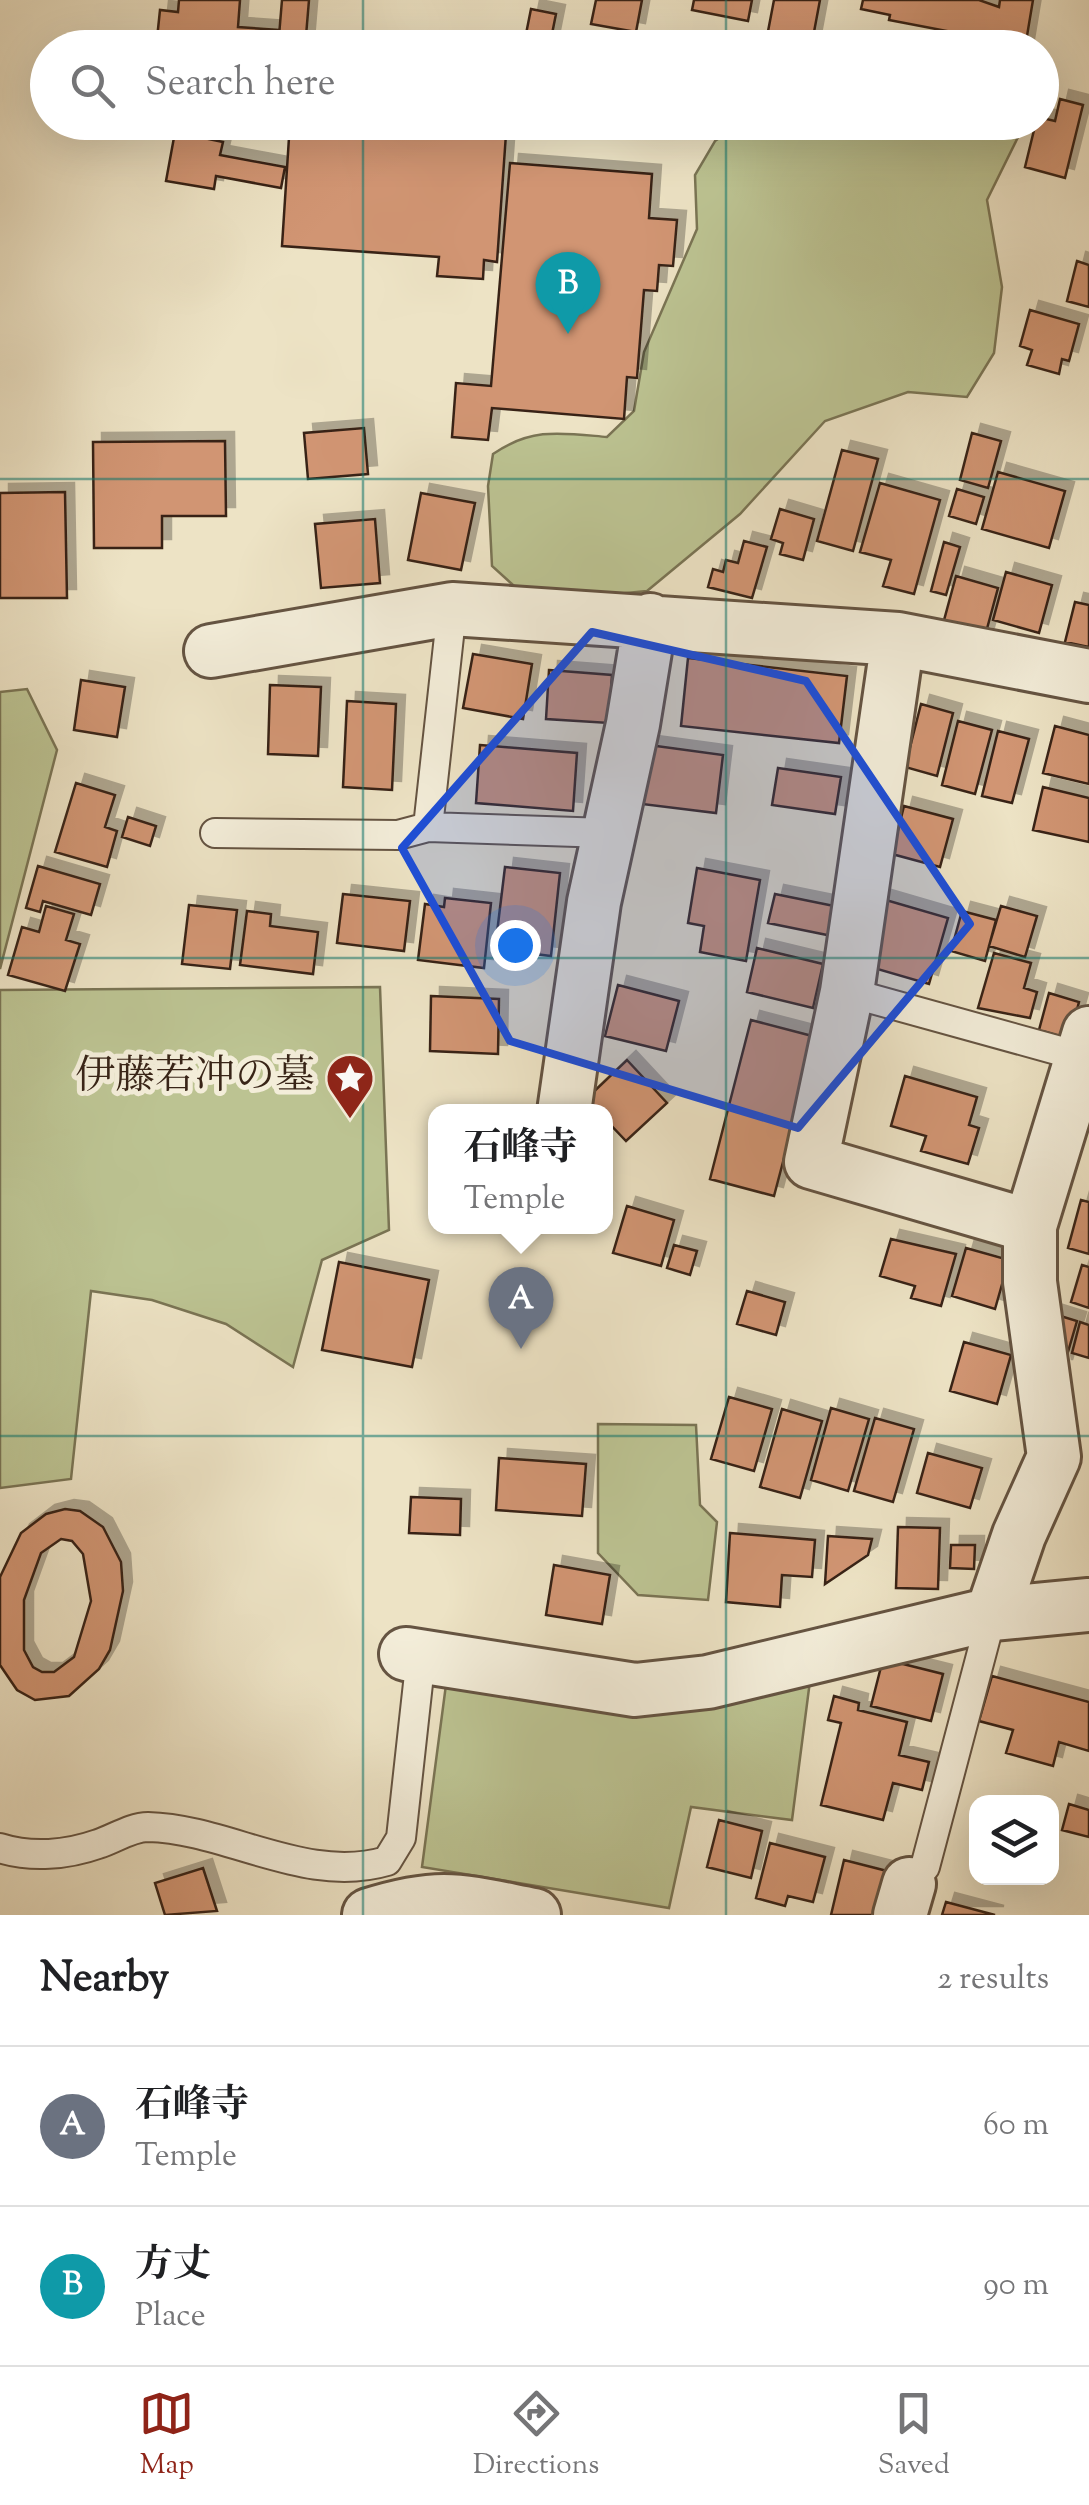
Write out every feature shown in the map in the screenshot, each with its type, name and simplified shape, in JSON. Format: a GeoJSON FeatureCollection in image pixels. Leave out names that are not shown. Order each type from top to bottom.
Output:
{"type":"FeatureCollection","features":[{"type":"Feature","properties":{"kind":"street"},"geometry":{"type":"LineString","coordinates":[[211,652],[452,609],[898,639],[1089,676]]}},
{"type":"Feature","properties":{"kind":"street"},"geometry":{"type":"LineString","coordinates":[[565,1104],[607,832],[633,724],[650,620]]}},
{"type":"Feature","properties":{"kind":"street"},"geometry":{"type":"LineString","coordinates":[[898,639],[847,992],[811,1162],[1030,1226]]}},
{"type":"Feature","properties":{"kind":"street"},"geometry":{"type":"LineString","coordinates":[[992,1614],[1019,1534],[1072,1463],[1030,1282],[1030,1226],[1085,1045]]}},
{"type":"Feature","properties":{"kind":"street"},"geometry":{"type":"LineString","coordinates":[[414,1655],[634,1690],[708,1682],[992,1614],[1073,1603],[1089,1605]]}},
{"type":"Feature","properties":{"kind":"street"},"geometry":{"type":"LineString","coordinates":[[369,1915],[418,1899],[449,1898],[534,1915]]}},
{"type":"Feature","properties":{"kind":"lane"},"geometry":{"type":"LineString","coordinates":[[428,828],[452,609]]}},
{"type":"Feature","properties":{"kind":"lane"},"geometry":{"type":"LineString","coordinates":[[215,833],[398,835],[428,828],[607,832]]}},
{"type":"Feature","properties":{"kind":"lane"},"geometry":{"type":"LineString","coordinates":[[847,992],[1085,1045]]}},
{"type":"Feature","properties":{"kind":"lane"},"geometry":{"type":"LineString","coordinates":[[904,1899],[925,1867],[992,1614]]}},
{"type":"Feature","properties":{"kind":"lane"},"geometry":{"type":"LineString","coordinates":[[0,1848],[55,1854],[96,1845],[142,1826],[180,1830],[282,1860],[362,1868],[387,1861],[401,1838],[414,1655]]}},
{"type":"Feature","properties":{"kind":"highlighted area"},"geometry":{"type":"Polygon","coordinates":[[[592,632],[806,681],[970,924],[798,1128],[510,1041],[402,848],[592,632]]]}},
{"type":"Feature","properties":{"kind":"green space"},"geometry":{"type":"Polygon","coordinates":[[[1017,140],[987,200],[1002,287],[994,353],[967,397],[908,392],[825,421],[740,514],[647,591],[585,597],[523,594],[492,566],[488,486],[493,454],[534,436],[607,437],[634,411],[644,352],[697,229],[695,175],[715,141],[1017,140]]]}},
{"type":"Feature","properties":{"kind":"green space"},"geometry":{"type":"Polygon","coordinates":[[[27,689],[57,750],[0,969],[0,692],[27,689]]]}},
{"type":"Feature","properties":{"kind":"green space"},"geometry":{"type":"Polygon","coordinates":[[[380,987],[389,1230],[322,1260],[293,1367],[226,1324],[152,1300],[91,1291],[71,1479],[0,1488],[0,990],[380,987]]]}},
{"type":"Feature","properties":{"kind":"green space"},"geometry":{"type":"Polygon","coordinates":[[[598,1424],[696,1425],[700,1505],[717,1522],[708,1600],[638,1595],[598,1553],[598,1424]]]}},
{"type":"Feature","properties":{"kind":"green space"},"geometry":{"type":"Polygon","coordinates":[[[811,1673],[792,1820],[691,1807],[669,1908],[422,1867],[447,1677],[811,1673]]]}},
{"type":"Feature","properties":{"kind":"building"},"geometry":{"type":"Polygon","coordinates":[[[179,0],[240,0],[238,27],[278,30],[158,30],[160,10],[178,12],[179,0]]]}},
{"type":"Feature","properties":{"kind":"building"},"geometry":{"type":"Polygon","coordinates":[[[282,0],[309,0],[306,30],[280,30],[282,0]]]}},
{"type":"Feature","properties":{"kind":"building"},"geometry":{"type":"Polygon","coordinates":[[[596,0],[642,0],[636,30],[591,24],[596,0]]]}},
{"type":"Feature","properties":{"kind":"building"},"geometry":{"type":"Polygon","coordinates":[[[694,0],[752,0],[748,21],[692,10],[694,0]]]}},
{"type":"Feature","properties":{"kind":"building"},"geometry":{"type":"Polygon","coordinates":[[[774,0],[820,0],[814,30],[768,30],[774,0]]]}},
{"type":"Feature","properties":{"kind":"building"},"geometry":{"type":"Polygon","coordinates":[[[863,0],[979,0],[999,7],[1000,0],[1033,0],[1028,30],[941,30],[889,20],[890,15],[861,9],[863,0]]]}},
{"type":"Feature","properties":{"kind":"building"},"geometry":{"type":"Polygon","coordinates":[[[531,9],[556,14],[553,30],[527,30],[531,9]]]}},
{"type":"Feature","properties":{"kind":"building"},"geometry":{"type":"Polygon","coordinates":[[[1060,99],[1083,105],[1065,178],[1025,167],[1032,140],[1059,140],[1060,99]]]}},
{"type":"Feature","properties":{"kind":"building"},"geometry":{"type":"Polygon","coordinates":[[[174,140],[223,142],[220,155],[285,167],[281,188],[216,176],[214,189],[166,181],[174,140]]]}},
{"type":"Feature","properties":{"kind":"building"},"geometry":{"type":"Polygon","coordinates":[[[289,140],[506,140],[497,262],[484,260],[483,279],[437,276],[439,257],[282,246],[289,140]]]}},
{"type":"Feature","properties":{"kind":"building"},"geometry":{"type":"Polygon","coordinates":[[[510,163],[652,174],[649,218],[677,220],[673,266],[659,265],[657,291],[644,290],[637,378],[627,377],[624,419],[492,408],[488,440],[452,437],[456,383],[491,386],[510,163]]]}},
{"type":"Feature","properties":{"kind":"building"},"geometry":{"type":"Polygon","coordinates":[[[1077,261],[1089,265],[1089,307],[1067,301],[1077,261]]]}},
{"type":"Feature","properties":{"kind":"building"},"geometry":{"type":"Polygon","coordinates":[[[1030,310],[1079,324],[1069,361],[1062,359],[1059,374],[1027,365],[1032,350],[1020,346],[1030,310]]]}},
{"type":"Feature","properties":{"kind":"building"},"geometry":{"type":"Polygon","coordinates":[[[364,428],[368,474],[308,479],[304,433],[364,428]]]}},
{"type":"Feature","properties":{"kind":"building"},"geometry":{"type":"Polygon","coordinates":[[[972,433],[1001,441],[988,488],[960,480],[972,433]]]}},
{"type":"Feature","properties":{"kind":"building"},"geometry":{"type":"Polygon","coordinates":[[[225,441],[226,516],[162,516],[162,548],[94,548],[93,442],[225,441]]]}},
{"type":"Feature","properties":{"kind":"building"},"geometry":{"type":"Polygon","coordinates":[[[842,450],[878,459],[853,551],[817,541],[842,450]]]}},
{"type":"Feature","properties":{"kind":"building"},"geometry":{"type":"Polygon","coordinates":[[[998,472],[1065,491],[1049,548],[982,529],[998,472]]]}},
{"type":"Feature","properties":{"kind":"building"},"geometry":{"type":"Polygon","coordinates":[[[880,483],[940,500],[914,594],[883,586],[891,560],[860,552],[880,483]]]}},
{"type":"Feature","properties":{"kind":"building"},"geometry":{"type":"Polygon","coordinates":[[[957,489],[984,497],[976,524],[949,516],[957,489]]]}},
{"type":"Feature","properties":{"kind":"building"},"geometry":{"type":"Polygon","coordinates":[[[65,492],[67,598],[0,598],[0,493],[65,492]]]}},
{"type":"Feature","properties":{"kind":"building"},"geometry":{"type":"Polygon","coordinates":[[[421,493],[475,503],[461,570],[408,560],[421,493]]]}},
{"type":"Feature","properties":{"kind":"building"},"geometry":{"type":"Polygon","coordinates":[[[780,509],[814,519],[803,560],[780,554],[783,543],[771,539],[780,509]]]}},
{"type":"Feature","properties":{"kind":"building"},"geometry":{"type":"Polygon","coordinates":[[[375,519],[380,583],[321,588],[315,524],[375,519]]]}},
{"type":"Feature","properties":{"kind":"building"},"geometry":{"type":"Polygon","coordinates":[[[744,541],[767,547],[752,598],[708,587],[713,569],[723,572],[726,560],[738,563],[744,541]]]}},
{"type":"Feature","properties":{"kind":"building"},"geometry":{"type":"Polygon","coordinates":[[[944,542],[960,547],[946,595],[931,591],[944,542]]]}},
{"type":"Feature","properties":{"kind":"building"},"geometry":{"type":"Polygon","coordinates":[[[1006,572],[1052,585],[1039,633],[993,620],[1006,572]]]}},
{"type":"Feature","properties":{"kind":"building"},"geometry":{"type":"Polygon","coordinates":[[[956,576],[998,588],[985,636],[943,624],[956,576]]]}},
{"type":"Feature","properties":{"kind":"building"},"geometry":{"type":"Polygon","coordinates":[[[1075,602],[1089,605],[1089,647],[1065,642],[1075,602]]]}},
{"type":"Feature","properties":{"kind":"building"},"geometry":{"type":"Polygon","coordinates":[[[473,654],[532,664],[523,719],[463,708],[473,654]]]}},
{"type":"Feature","properties":{"kind":"building"},"geometry":{"type":"Polygon","coordinates":[[[688,658],[847,676],[839,743],[681,726],[688,658]]]}},
{"type":"Feature","properties":{"kind":"building"},"geometry":{"type":"Polygon","coordinates":[[[549,670],[612,675],[609,723],[546,719],[549,670]]]}},
{"type":"Feature","properties":{"kind":"building"},"geometry":{"type":"Polygon","coordinates":[[[81,680],[125,687],[117,737],[74,730],[81,680]]]}},
{"type":"Feature","properties":{"kind":"building"},"geometry":{"type":"Polygon","coordinates":[[[270,685],[321,687],[318,756],[268,754],[270,685]]]}},
{"type":"Feature","properties":{"kind":"building"},"geometry":{"type":"Polygon","coordinates":[[[347,701],[396,704],[392,790],[343,787],[347,701]]]}},
{"type":"Feature","properties":{"kind":"building"},"geometry":{"type":"Polygon","coordinates":[[[921,704],[953,713],[937,776],[905,767],[921,704]]]}},
{"type":"Feature","properties":{"kind":"building"},"geometry":{"type":"Polygon","coordinates":[[[958,721],[992,730],[975,794],[942,785],[958,721]]]}},
{"type":"Feature","properties":{"kind":"building"},"geometry":{"type":"Polygon","coordinates":[[[1055,726],[1089,735],[1089,784],[1043,773],[1055,726]]]}},
{"type":"Feature","properties":{"kind":"building"},"geometry":{"type":"Polygon","coordinates":[[[998,731],[1029,739],[1012,803],[982,796],[998,731]]]}},
{"type":"Feature","properties":{"kind":"building"},"geometry":{"type":"Polygon","coordinates":[[[480,745],[577,753],[573,811],[476,803],[480,745]]]}},
{"type":"Feature","properties":{"kind":"building"},"geometry":{"type":"Polygon","coordinates":[[[649,745],[723,755],[716,813],[642,804],[649,745]]]}},
{"type":"Feature","properties":{"kind":"building"},"geometry":{"type":"Polygon","coordinates":[[[778,768],[841,777],[835,814],[772,805],[778,768]]]}},
{"type":"Feature","properties":{"kind":"building"},"geometry":{"type":"Polygon","coordinates":[[[76,783],[115,795],[105,827],[117,831],[107,867],[55,852],[76,783]]]}},
{"type":"Feature","properties":{"kind":"building"},"geometry":{"type":"Polygon","coordinates":[[[1043,787],[1089,798],[1089,842],[1033,830],[1043,787]]]}},
{"type":"Feature","properties":{"kind":"building"},"geometry":{"type":"Polygon","coordinates":[[[904,806],[953,819],[940,867],[892,854],[904,806]]]}},
{"type":"Feature","properties":{"kind":"building"},"geometry":{"type":"Polygon","coordinates":[[[128,817],[156,826],[150,846],[122,837],[128,817]]]}},
{"type":"Feature","properties":{"kind":"building"},"geometry":{"type":"Polygon","coordinates":[[[38,866],[100,884],[91,915],[43,901],[40,912],[26,908],[38,866]]]}},
{"type":"Feature","properties":{"kind":"building"},"geometry":{"type":"Polygon","coordinates":[[[505,867],[560,873],[551,956],[495,949],[505,867]]]}},
{"type":"Feature","properties":{"kind":"building"},"geometry":{"type":"Polygon","coordinates":[[[697,868],[760,880],[746,961],[700,952],[704,926],[688,923],[697,868]]]}},
{"type":"Feature","properties":{"kind":"building"},"geometry":{"type":"Polygon","coordinates":[[[343,894],[410,901],[404,951],[337,943],[343,894]]]}},
{"type":"Feature","properties":{"kind":"building"},"geometry":{"type":"Polygon","coordinates":[[[775,894],[839,907],[832,936],[768,923],[775,894]]]}},
{"type":"Feature","properties":{"kind":"building"},"geometry":{"type":"Polygon","coordinates":[[[445,898],[491,903],[484,968],[418,960],[425,904],[444,907],[445,898]]]}},
{"type":"Feature","properties":{"kind":"building"},"geometry":{"type":"Polygon","coordinates":[[[879,898],[948,918],[929,984],[860,964],[879,898]]]}},
{"type":"Feature","properties":{"kind":"building"},"geometry":{"type":"Polygon","coordinates":[[[189,905],[237,910],[230,969],[182,964],[189,905]]]}},
{"type":"Feature","properties":{"kind":"building"},"geometry":{"type":"Polygon","coordinates":[[[46,906],[74,914],[66,940],[80,944],[65,991],[8,975],[22,927],[39,932],[46,906]]]}},
{"type":"Feature","properties":{"kind":"building"},"geometry":{"type":"Polygon","coordinates":[[[1001,906],[1037,916],[1025,957],[989,946],[1001,906]]]}},
{"type":"Feature","properties":{"kind":"building"},"geometry":{"type":"Polygon","coordinates":[[[247,911],[271,914],[270,926],[318,932],[313,974],[240,965],[247,911]]]}},
{"type":"Feature","properties":{"kind":"building"},"geometry":{"type":"Polygon","coordinates":[[[962,911],[996,920],[985,961],[951,951],[962,911]]]}},
{"type":"Feature","properties":{"kind":"building"},"geometry":{"type":"Polygon","coordinates":[[[757,948],[823,964],[813,1008],[747,992],[757,948]]]}},
{"type":"Feature","properties":{"kind":"building"},"geometry":{"type":"Polygon","coordinates":[[[994,953],[1031,963],[1024,988],[1037,992],[1030,1018],[978,1008],[994,953]]]}},
{"type":"Feature","properties":{"kind":"building"},"geometry":{"type":"Polygon","coordinates":[[[618,985],[679,1001],[666,1051],[605,1036],[618,985]]]}},
{"type":"Feature","properties":{"kind":"building"},"geometry":{"type":"Polygon","coordinates":[[[1049,993],[1079,1002],[1069,1039],[1039,1030],[1049,993]]]}},
{"type":"Feature","properties":{"kind":"building"},"geometry":{"type":"Polygon","coordinates":[[[431,996],[499,999],[498,1054],[430,1051],[431,996]]]}},
{"type":"Feature","properties":{"kind":"building"},"geometry":{"type":"Polygon","coordinates":[[[751,1020],[816,1037],[774,1196],[710,1179],[751,1020]]]}},
{"type":"Feature","properties":{"kind":"building"},"geometry":{"type":"Polygon","coordinates":[[[627,1060],[667,1103],[626,1141],[613,1127],[613,1104],[591,1104],[586,1099],[627,1060]]]}},
{"type":"Feature","properties":{"kind":"building"},"geometry":{"type":"Polygon","coordinates":[[[905,1076],[977,1097],[969,1125],[979,1128],[968,1164],[921,1151],[926,1136],[891,1126],[905,1076]]]}},
{"type":"Feature","properties":{"kind":"building"},"geometry":{"type":"Polygon","coordinates":[[[1081,1200],[1089,1202],[1089,1254],[1068,1248],[1081,1200]]]}},
{"type":"Feature","properties":{"kind":"building"},"geometry":{"type":"Polygon","coordinates":[[[627,1206],[674,1220],[661,1266],[613,1253],[627,1206]]]}},
{"type":"Feature","properties":{"kind":"building"},"geometry":{"type":"Polygon","coordinates":[[[891,1239],[956,1254],[941,1306],[911,1298],[915,1286],[880,1276],[891,1239]]]}},
{"type":"Feature","properties":{"kind":"building"},"geometry":{"type":"Polygon","coordinates":[[[674,1245],[697,1251],[690,1275],[667,1268],[674,1245]]]}},
{"type":"Feature","properties":{"kind":"building"},"geometry":{"type":"Polygon","coordinates":[[[966,1248],[1009,1260],[995,1309],[952,1296],[966,1248]]]}},
{"type":"Feature","properties":{"kind":"building"},"geometry":{"type":"Polygon","coordinates":[[[339,1262],[429,1280],[412,1367],[322,1350],[339,1262]]]}},
{"type":"Feature","properties":{"kind":"building"},"geometry":{"type":"Polygon","coordinates":[[[1082,1265],[1089,1267],[1089,1308],[1071,1302],[1082,1265]]]}},
{"type":"Feature","properties":{"kind":"building"},"geometry":{"type":"Polygon","coordinates":[[[747,1291],[785,1302],[776,1335],[737,1324],[747,1291]]]}},
{"type":"Feature","properties":{"kind":"building"},"geometry":{"type":"Polygon","coordinates":[[[1054,1314],[1077,1321],[1063,1369],[1054,1314]]]}},
{"type":"Feature","properties":{"kind":"building"},"geometry":{"type":"Polygon","coordinates":[[[1080,1322],[1089,1325],[1089,1358],[1072,1353],[1080,1322]]]}},
{"type":"Feature","properties":{"kind":"building"},"geometry":{"type":"Polygon","coordinates":[[[964,1342],[1011,1355],[997,1404],[950,1391],[964,1342]]]}},
{"type":"Feature","properties":{"kind":"building"},"geometry":{"type":"Polygon","coordinates":[[[729,1397],[772,1409],[754,1471],[711,1459],[729,1397]]]}},
{"type":"Feature","properties":{"kind":"building"},"geometry":{"type":"Polygon","coordinates":[[[831,1408],[869,1419],[848,1491],[811,1480],[831,1408]]]}},
{"type":"Feature","properties":{"kind":"building"},"geometry":{"type":"Polygon","coordinates":[[[782,1409],[822,1421],[800,1498],[760,1487],[782,1409]]]}},
{"type":"Feature","properties":{"kind":"building"},"geometry":{"type":"Polygon","coordinates":[[[875,1418],[914,1429],[893,1502],[854,1491],[875,1418]]]}},
{"type":"Feature","properties":{"kind":"building"},"geometry":{"type":"Polygon","coordinates":[[[928,1453],[982,1468],[970,1508],[917,1493],[928,1453]]]}},
{"type":"Feature","properties":{"kind":"building"},"geometry":{"type":"Polygon","coordinates":[[[499,1458],[586,1464],[582,1516],[496,1510],[499,1458]]]}},
{"type":"Feature","properties":{"kind":"building"},"geometry":{"type":"Polygon","coordinates":[[[411,1497],[461,1499],[460,1535],[409,1533],[411,1497]]]}},
{"type":"Feature","properties":{"kind":"building"},"geometry":{"type":"Polygon","coordinates":[[[65,1509],[80,1511],[103,1527],[121,1562],[123,1591],[110,1650],[99,1669],[69,1696],[35,1700],[17,1690],[0,1665],[0,1577],[21,1533],[46,1514],[65,1509]],[[61,1539],[41,1553],[24,1600],[24,1650],[33,1667],[42,1672],[54,1672],[74,1657],[91,1601],[83,1554],[72,1541],[61,1539]]]}},
{"type":"Feature","properties":{"kind":"building"},"geometry":{"type":"Polygon","coordinates":[[[898,1527],[940,1528],[938,1589],[896,1588],[898,1527]]]}},
{"type":"Feature","properties":{"kind":"building"},"geometry":{"type":"Polygon","coordinates":[[[730,1533],[815,1540],[812,1577],[782,1575],[780,1607],[726,1602],[730,1533]]]}},
{"type":"Feature","properties":{"kind":"building"},"geometry":{"type":"Polygon","coordinates":[[[828,1536],[872,1539],[868,1555],[825,1584],[828,1536]]]}},
{"type":"Feature","properties":{"kind":"building"},"geometry":{"type":"Polygon","coordinates":[[[951,1545],[975,1545],[974,1569],[950,1568],[951,1545]]]}},
{"type":"Feature","properties":{"kind":"building"},"geometry":{"type":"Polygon","coordinates":[[[554,1565],[610,1575],[602,1624],[546,1615],[554,1565]]]}},
{"type":"Feature","properties":{"kind":"building"},"geometry":{"type":"Polygon","coordinates":[[[883,1659],[943,1674],[931,1721],[871,1706],[883,1659]]]}},
{"type":"Feature","properties":{"kind":"building"},"geometry":{"type":"Polygon","coordinates":[[[992,1676],[1089,1702],[1089,1751],[1059,1742],[1053,1766],[1006,1753],[1013,1730],[979,1721],[992,1676]]]}},
{"type":"Feature","properties":{"kind":"building"},"geometry":{"type":"Polygon","coordinates":[[[834,1696],[859,1703],[858,1710],[907,1722],[899,1755],[929,1762],[922,1790],[893,1783],[883,1820],[821,1805],[841,1723],[828,1720],[834,1696]]]}},
{"type":"Feature","properties":{"kind":"building"},"geometry":{"type":"Polygon","coordinates":[[[1069,1804],[1089,1810],[1089,1837],[1062,1830],[1069,1804]]]}},
{"type":"Feature","properties":{"kind":"building"},"geometry":{"type":"Polygon","coordinates":[[[719,1820],[762,1831],[751,1878],[707,1867],[719,1820]]]}},
{"type":"Feature","properties":{"kind":"building"},"geometry":{"type":"Polygon","coordinates":[[[770,1843],[825,1857],[813,1902],[788,1896],[785,1906],[756,1898],[770,1843]]]}},
{"type":"Feature","properties":{"kind":"building"},"geometry":{"type":"Polygon","coordinates":[[[844,1860],[887,1871],[876,1915],[831,1915],[844,1860]]]}},
{"type":"Feature","properties":{"kind":"building"},"geometry":{"type":"Polygon","coordinates":[[[203,1868],[217,1911],[165,1915],[155,1883],[203,1868]]]}},
{"type":"Feature","properties":{"kind":"building"},"geometry":{"type":"Polygon","coordinates":[[[946,1902],[995,1915],[942,1915],[946,1902]]]}},
{"type":"Feature","properties":{"kind":"place","name":"方丈"},"geometry":{"type":"Point","coordinates":[568,334]}},
{"type":"Feature","properties":{"kind":"place","name":"伊藤若冲の墓"},"geometry":{"type":"Point","coordinates":[350,1120]}},
{"type":"Feature","properties":{"kind":"place","name":"石峰寺"},"geometry":{"type":"Point","coordinates":[521,1349]}}]}
